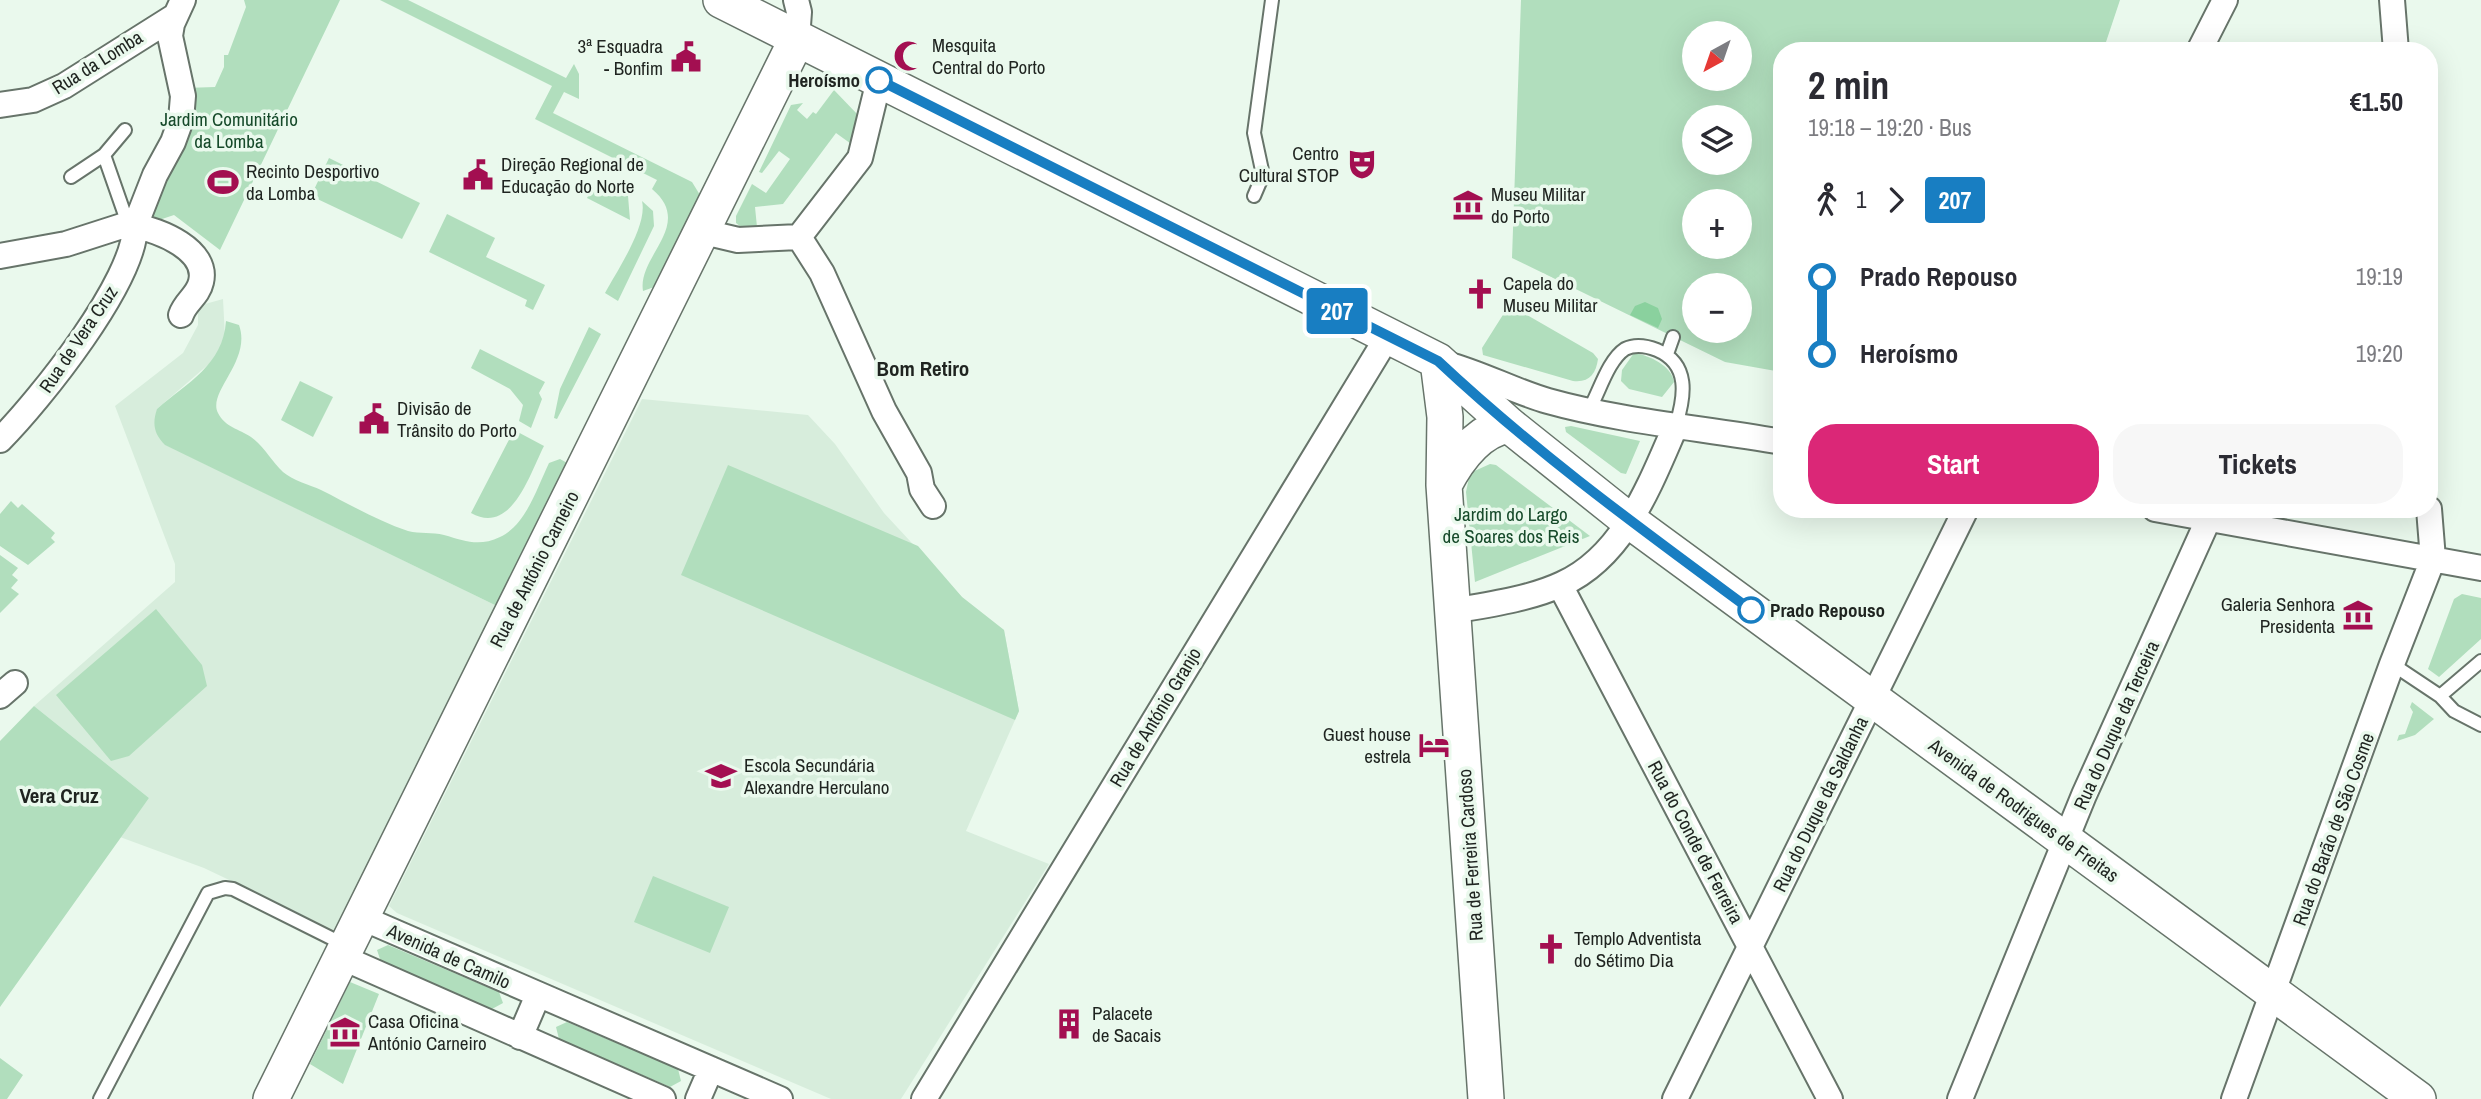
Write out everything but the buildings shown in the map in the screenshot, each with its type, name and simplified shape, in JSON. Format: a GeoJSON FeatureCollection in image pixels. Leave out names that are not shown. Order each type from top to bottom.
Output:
{"type":"FeatureCollection","features":[{"type":"Feature","properties":{"kind":"main road","name":"Avenida de Rodrigues de Freitas"},"geometry":{"type":"LineString","coordinates":[[721,0],[1230,251],[1438,361],[1509,425],[1630,521],[2418,1099]]}},
{"type":"Feature","properties":{"kind":"main road","name":"Rua de António Carneiro"},"geometry":{"type":"LineString","coordinates":[[271,1099],[704,232],[797,39]]}},
{"type":"Feature","properties":{"kind":"main road","name":"Rua de Ferreira Cardoso"},"geometry":{"type":"LineString","coordinates":[[1438,361],[1445,417],[1444,485],[1486,1099]]}},
{"type":"Feature","properties":{"kind":"main road"},"geometry":{"type":"LineString","coordinates":[[1444,485],[1468,448],[1490,431],[1509,425]]}},
{"type":"Feature","properties":{"kind":"street"},"geometry":{"type":"LineString","coordinates":[[796,0],[799,12],[797,39]]}},
{"type":"Feature","properties":{"kind":"street"},"geometry":{"type":"LineString","coordinates":[[2204,42],[2225,0]]}},
{"type":"Feature","properties":{"kind":"street"},"geometry":{"type":"LineString","coordinates":[[2392,0],[2395,42]]}},
{"type":"Feature","properties":{"kind":"street","name":"Rua da Lomba"},"geometry":{"type":"LineString","coordinates":[[0,105],[33,100],[64,86],[179,8]]}},
{"type":"Feature","properties":{"kind":"street","name":"Rua de Vera Cruz"},"geometry":{"type":"LineString","coordinates":[[0,440],[56,376],[99,314],[131,252],[135,226],[181,120],[183,96],[170,36],[179,8]]}},
{"type":"Feature","properties":{"kind":"street"},"geometry":{"type":"LineString","coordinates":[[704,232],[738,240],[799,237],[860,158],[879,80]]}},
{"type":"Feature","properties":{"kind":"street"},"geometry":{"type":"LineString","coordinates":[[0,256],[66,244],[122,226],[149,228],[183,246],[198,264],[202,276],[199,289],[181,315]]}},
{"type":"Feature","properties":{"kind":"street"},"geometry":{"type":"LineString","coordinates":[[799,237],[822,273],[884,411],[919,473],[922,489],[933,506]]}},
{"type":"Feature","properties":{"kind":"street","name":"Rua de António Granjo"},"geometry":{"type":"LineString","coordinates":[[924,1099],[1388,336]]}},
{"type":"Feature","properties":{"kind":"street"},"geometry":{"type":"LineString","coordinates":[[1438,361],[1477,372],[1545,400],[1589,411],[1773,441]]}},
{"type":"Feature","properties":{"kind":"street"},"geometry":{"type":"LineString","coordinates":[[1509,425],[1523,421],[1545,400]]}},
{"type":"Feature","properties":{"kind":"street"},"geometry":{"type":"LineString","coordinates":[[1452,611],[1560,585],[1602,558],[1630,521],[1676,425]]}},
{"type":"Feature","properties":{"kind":"street","name":"Rua do Duque da Saldanha"},"geometry":{"type":"LineString","coordinates":[[1675,1099],[1961,518]]}},
{"type":"Feature","properties":{"kind":"street","name":"Rua do Duque da Terceira"},"geometry":{"type":"LineString","coordinates":[[1960,1099],[2065,841],[2208,518]]}},
{"type":"Feature","properties":{"kind":"street"},"geometry":{"type":"LineString","coordinates":[[2230,518],[2481,568]]}},
{"type":"Feature","properties":{"kind":"street"},"geometry":{"type":"LineString","coordinates":[[2430,518],[2433,559]]}},
{"type":"Feature","properties":{"kind":"street","name":"Rua do Barão de São Cosme"},"geometry":{"type":"LineString","coordinates":[[2234,1099],[2392,664],[2433,559]]}},
{"type":"Feature","properties":{"kind":"street","name":"Rua do Conde de Ferreira"},"geometry":{"type":"LineString","coordinates":[[1560,585],[1830,1099]]}},
{"type":"Feature","properties":{"kind":"street"},"geometry":{"type":"LineString","coordinates":[[349,940],[520,1037],[663,1099]]}},
{"type":"Feature","properties":{"kind":"street","name":"Avenida de Camilo"},"geometry":{"type":"LineString","coordinates":[[349,940],[538,995],[780,1099]]}},
{"type":"Feature","properties":{"kind":"street"},"geometry":{"type":"LineString","coordinates":[[520,1037],[538,995]]}},
{"type":"Feature","properties":{"kind":"street"},"geometry":{"type":"LineString","coordinates":[[698,1099],[711,1069]]}},
{"type":"Feature","properties":{"kind":"lane"},"geometry":{"type":"LineString","coordinates":[[1254,196],[1263,175],[1254,133],[1272,0]]}},
{"type":"Feature","properties":{"kind":"lane"},"geometry":{"type":"LineString","coordinates":[[71,177],[104,155],[125,130]]}},
{"type":"Feature","properties":{"kind":"lane"},"geometry":{"type":"LineString","coordinates":[[104,155],[126,218],[135,226]]}},
{"type":"Feature","properties":{"kind":"lane"},"geometry":{"type":"LineString","coordinates":[[1667,354],[1673,337]]}},
{"type":"Feature","properties":{"kind":"lane"},"geometry":{"type":"LineString","coordinates":[[1589,411],[1616,358],[1624,350],[1636,345],[1667,354],[1677,363],[1684,387],[1676,425]]}},
{"type":"Feature","properties":{"kind":"lane"},"geometry":{"type":"LineString","coordinates":[[2440,696],[2481,661]]}},
{"type":"Feature","properties":{"kind":"lane"},"geometry":{"type":"LineString","coordinates":[[2392,664],[2440,696],[2454,710],[2481,725]]}},
{"type":"Feature","properties":{"kind":"lane"},"geometry":{"type":"LineString","coordinates":[[100,1099],[208,893],[217,889],[233,890],[349,940]]}},
{"type":"Feature","properties":{"kind":"shaded area"},"geometry":{"type":"Polygon","coordinates":[[[223,299],[225,337],[217,357],[157,409],[166,445],[499,607],[338,932],[204,868],[120,837],[149,798],[34,706],[175,582],[175,564],[115,406],[183,353],[198,325],[198,306],[223,299]]]}},
{"type":"Feature","properties":{"kind":"shaded area"},"geometry":{"type":"Polygon","coordinates":[[[1645,302],[1658,308],[1662,319],[1658,328],[1630,315],[1635,306],[1645,302]]]}},
{"type":"Feature","properties":{"kind":"shaded area","name":"Escola Secundária Alexandre Herculano"},"geometry":{"type":"Polygon","coordinates":[[[642,399],[808,415],[835,444],[884,513],[962,597],[1004,630],[1019,711],[966,831],[1049,864],[901,1099],[831,1099],[397,913],[389,906],[642,399]]]}},
{"type":"Feature","properties":{"kind":"green space","name":"Jardim Comunitário da Lomba"},"geometry":{"type":"Polygon","coordinates":[[[244,0],[340,0],[220,250],[174,215],[159,220],[147,212],[185,88],[215,87],[224,67],[224,55],[228,55],[246,7],[244,0]]]}},
{"type":"Feature","properties":{"kind":"green space"},"geometry":{"type":"Polygon","coordinates":[[[380,0],[408,0],[566,78],[574,64],[579,74],[579,99],[564,92],[553,113],[692,182],[700,195],[657,286],[643,291],[643,278],[666,228],[668,215],[664,202],[652,189],[657,180],[535,119],[552,86],[380,0]]]}},
{"type":"Feature","properties":{"kind":"green space"},"geometry":{"type":"Polygon","coordinates":[[[1521,0],[2120,0],[2106,42],[1773,42],[1773,371],[1725,362],[1686,343],[1752,343],[1752,273],[1682,273],[1682,341],[1512,258],[1521,0]]]}},
{"type":"Feature","properties":{"kind":"green space"},"geometry":{"type":"Polygon","coordinates":[[[834,90],[858,115],[854,146],[836,133],[783,204],[755,207],[757,227],[744,229],[736,223],[736,216],[752,184],[766,193],[790,159],[779,151],[762,173],[759,172],[791,105],[803,103],[797,110],[807,119],[813,112],[816,114],[834,90]]]}},
{"type":"Feature","properties":{"kind":"green space"},"geometry":{"type":"Polygon","coordinates":[[[329,158],[420,203],[402,239],[311,196],[329,158]]]}},
{"type":"Feature","properties":{"kind":"green space"},"geometry":{"type":"Polygon","coordinates":[[[596,180],[628,196],[630,220],[587,198],[596,180]]]}},
{"type":"Feature","properties":{"kind":"green space"},"geometry":{"type":"Polygon","coordinates":[[[642,201],[653,211],[654,226],[618,301],[605,293],[636,235],[643,211],[642,201]]]}},
{"type":"Feature","properties":{"kind":"green space"},"geometry":{"type":"Polygon","coordinates":[[[447,214],[495,238],[486,257],[545,285],[533,310],[525,306],[527,300],[429,252],[447,214]]]}},
{"type":"Feature","properties":{"kind":"green space"},"geometry":{"type":"Polygon","coordinates":[[[1513,307],[1593,353],[1598,359],[1591,376],[1583,381],[1573,381],[1483,355],[1482,348],[1506,310],[1513,307]]]}},
{"type":"Feature","properties":{"kind":"green space"},"geometry":{"type":"Polygon","coordinates":[[[226,321],[239,325],[241,338],[240,351],[218,395],[216,405],[221,418],[256,441],[287,475],[386,522],[408,531],[440,534],[472,542],[492,540],[509,531],[524,515],[549,463],[560,459],[569,464],[499,607],[165,445],[155,428],[157,409],[192,381],[211,361],[218,350],[226,321]]]}},
{"type":"Feature","properties":{"kind":"green space"},"geometry":{"type":"Polygon","coordinates":[[[589,327],[601,334],[557,419],[554,418],[560,389],[589,327]]]}},
{"type":"Feature","properties":{"kind":"green space"},"geometry":{"type":"Polygon","coordinates":[[[480,349],[545,382],[539,393],[542,399],[531,428],[519,421],[523,405],[510,389],[471,368],[480,349]]]}},
{"type":"Feature","properties":{"kind":"green space"},"geometry":{"type":"Polygon","coordinates":[[[1634,353],[1653,359],[1669,371],[1674,382],[1662,397],[1629,389],[1621,381],[1622,370],[1634,353]]]}},
{"type":"Feature","properties":{"kind":"green space"},"geometry":{"type":"Polygon","coordinates":[[[300,381],[333,397],[313,437],[281,420],[300,381]]]}},
{"type":"Feature","properties":{"kind":"green space","name":"Jardim do Largo de Soares dos Reis"},"geometry":{"type":"Polygon","coordinates":[[[1565,427],[1640,441],[1626,474],[1566,432],[1565,427]]]}},
{"type":"Feature","properties":{"kind":"green space"},"geometry":{"type":"Polygon","coordinates":[[[514,430],[544,446],[526,485],[518,498],[498,516],[485,518],[471,513],[514,430]]]}},
{"type":"Feature","properties":{"kind":"green space","name":"Jardim do Largo de Soares dos Reis"},"geometry":{"type":"Polygon","coordinates":[[[1490,464],[1496,465],[1590,536],[1475,582],[1466,492],[1470,473],[1490,464]]]}},
{"type":"Feature","properties":{"kind":"green space"},"geometry":{"type":"Polygon","coordinates":[[[728,465],[918,546],[962,597],[1004,630],[1019,711],[1015,720],[681,575],[728,465]]]}},
{"type":"Feature","properties":{"kind":"green space"},"geometry":{"type":"Polygon","coordinates":[[[11,501],[18,508],[22,504],[55,533],[51,538],[55,542],[28,565],[0,546],[0,514],[11,501]]]}},
{"type":"Feature","properties":{"kind":"green space"},"geometry":{"type":"Polygon","coordinates":[[[0,555],[18,568],[12,575],[18,580],[11,588],[19,594],[0,613],[0,555]]]}},
{"type":"Feature","properties":{"kind":"green space"},"geometry":{"type":"Polygon","coordinates":[[[2462,594],[2481,598],[2481,639],[2439,677],[2428,669],[2454,599],[2462,594]]]}},
{"type":"Feature","properties":{"kind":"green space"},"geometry":{"type":"Polygon","coordinates":[[[156,609],[202,665],[207,686],[129,756],[111,761],[56,695],[156,609]]]}},
{"type":"Feature","properties":{"kind":"green space"},"geometry":{"type":"Polygon","coordinates":[[[2412,702],[2434,719],[2415,735],[2397,741],[2399,735],[2405,734],[2413,712],[2410,707],[2412,702]]]}},
{"type":"Feature","properties":{"kind":"green space"},"geometry":{"type":"Polygon","coordinates":[[[34,706],[149,798],[0,1007],[0,741],[34,706]]]}},
{"type":"Feature","properties":{"kind":"green space"},"geometry":{"type":"Polygon","coordinates":[[[653,876],[729,907],[710,953],[634,922],[653,876]]]}},
{"type":"Feature","properties":{"kind":"green space"},"geometry":{"type":"Polygon","coordinates":[[[388,945],[499,992],[503,1003],[492,1009],[381,962],[377,950],[388,945]]]}},
{"type":"Feature","properties":{"kind":"green space"},"geometry":{"type":"Polygon","coordinates":[[[350,982],[379,994],[343,1084],[310,1064],[350,982]]]}},
{"type":"Feature","properties":{"kind":"green space"},"geometry":{"type":"Polygon","coordinates":[[[567,1022],[678,1069],[681,1081],[670,1087],[559,1039],[556,1027],[567,1022]]]}},
{"type":"Feature","properties":{"kind":"green space"},"geometry":{"type":"Polygon","coordinates":[[[0,1058],[23,1075],[7,1099],[0,1099],[0,1058]]]}},
{"type":"Feature","properties":{"kind":"bus line","name":"207"},"geometry":{"type":"LineString","coordinates":[[879,80],[1438,361],[1480,401],[1623,516],[1751,610]]}},
{"type":"Feature","properties":{"kind":"place","name":"Mesquita Central do Porto"},"geometry":{"type":"Point","coordinates":[909,56]}},
{"type":"Feature","properties":{"kind":"place","name":"3ª Esquadra - Bonfim"},"geometry":{"type":"Point","coordinates":[686,57]}},
{"type":"Feature","properties":{"kind":"place","name":"Heroísmo"},"geometry":{"type":"Point","coordinates":[879,80]}},
{"type":"Feature","properties":{"kind":"place","name":"Centro Cultural STOP"},"geometry":{"type":"Point","coordinates":[1362,164]}},
{"type":"Feature","properties":{"kind":"place","name":"Direção Regional de Educação do Norte"},"geometry":{"type":"Point","coordinates":[478,175]}},
{"type":"Feature","properties":{"kind":"place","name":"Recinto Desportivo da Lomba"},"geometry":{"type":"Point","coordinates":[223,182]}},
{"type":"Feature","properties":{"kind":"place","name":"Museu Militar do Porto"},"geometry":{"type":"Point","coordinates":[1468,205]}},
{"type":"Feature","properties":{"kind":"place","name":"Capela do Museu Militar"},"geometry":{"type":"Point","coordinates":[1480,294]}},
{"type":"Feature","properties":{"kind":"place","name":"Divisão de Trânsito do Porto"},"geometry":{"type":"Point","coordinates":[374,419]}},
{"type":"Feature","properties":{"kind":"place","name":"Prado Repouso"},"geometry":{"type":"Point","coordinates":[1751,610]}},
{"type":"Feature","properties":{"kind":"place","name":"Galeria Senhora Presidenta"},"geometry":{"type":"Point","coordinates":[2358,615]}},
{"type":"Feature","properties":{"kind":"place","name":"Guest house estrela"},"geometry":{"type":"Point","coordinates":[1434,745]}},
{"type":"Feature","properties":{"kind":"place","name":"Escola Secundária Alexandre Herculano"},"geometry":{"type":"Point","coordinates":[721,776]}},
{"type":"Feature","properties":{"kind":"place","name":"Templo Adventista do Sétimo Dia"},"geometry":{"type":"Point","coordinates":[1551,949]}},
{"type":"Feature","properties":{"kind":"place","name":"Palacete de Sacais"},"geometry":{"type":"Point","coordinates":[1069,1024]}},
{"type":"Feature","properties":{"kind":"place","name":"Casa Oficina António Carneiro"},"geometry":{"type":"Point","coordinates":[345,1032]}},
{"type":"Feature","properties":{"kind":"district","name":"Bom Retiro"},"geometry":{"type":"Point","coordinates":[923,368]}},
{"type":"Feature","properties":{"kind":"district","name":"Vera Cruz"},"geometry":{"type":"Point","coordinates":[59,795]}}]}
